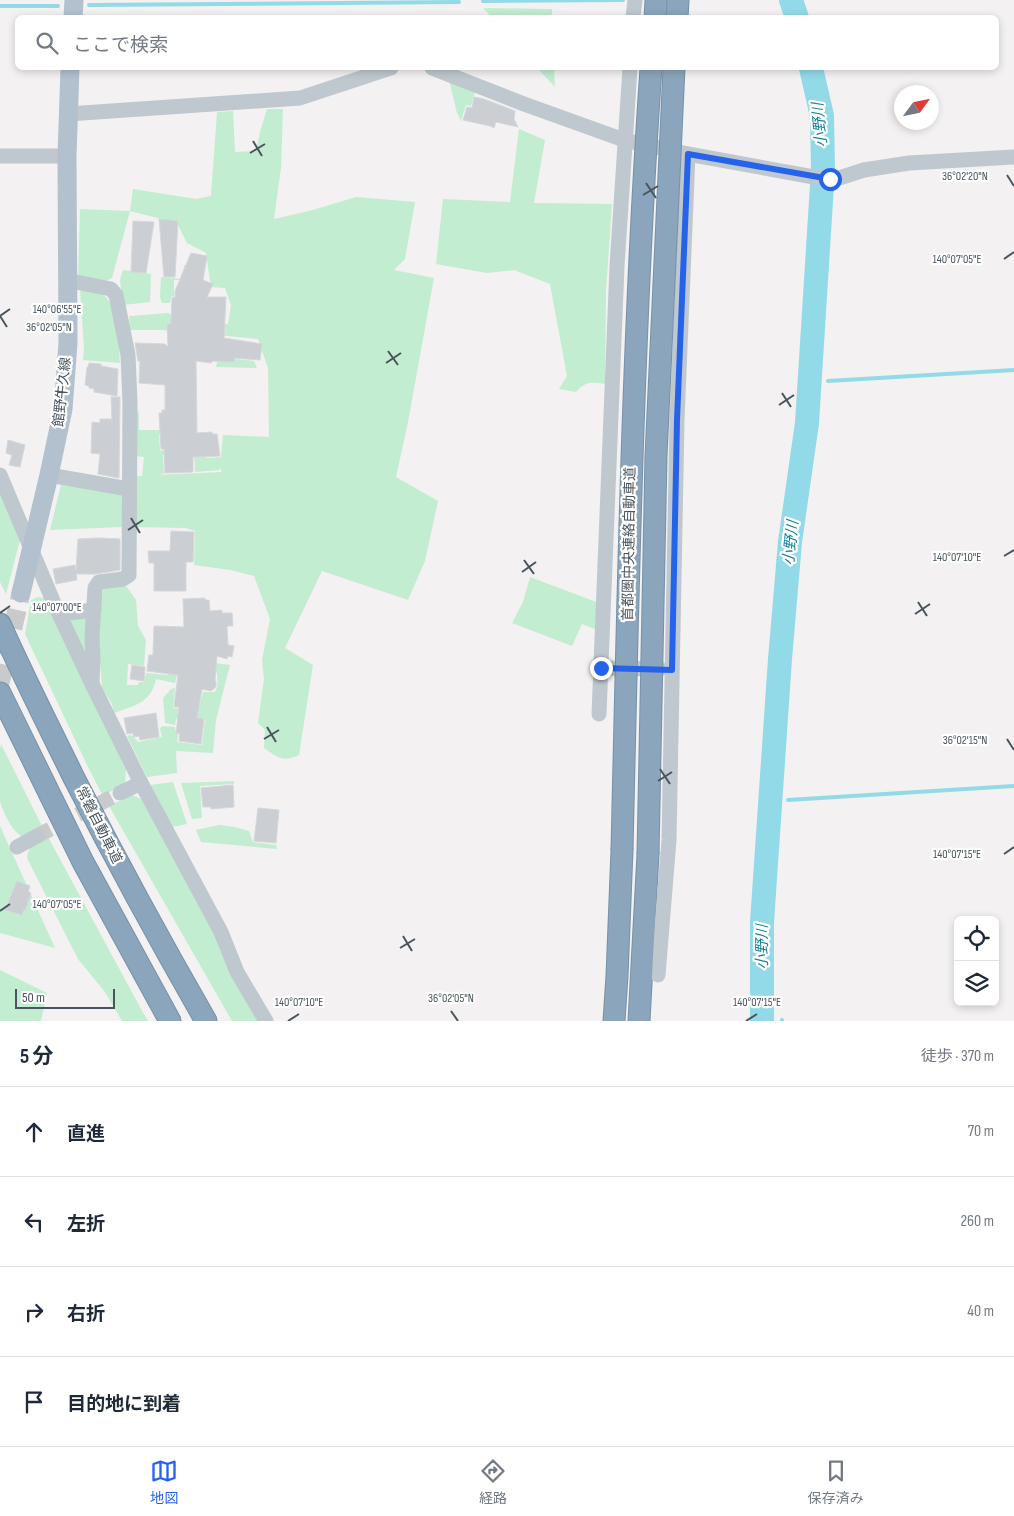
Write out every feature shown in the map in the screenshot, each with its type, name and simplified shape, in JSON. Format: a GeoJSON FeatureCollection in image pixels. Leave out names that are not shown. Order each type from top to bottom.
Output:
{"type":"FeatureCollection","features":[{"type":"Feature","properties":{"kind":"highway"},"geometry":{"type":"LineString","coordinates":[[654,15],[656,0]]}},
{"type":"Feature","properties":{"kind":"highway"},"geometry":{"type":"LineString","coordinates":[[677,15],[678,0]]}},
{"type":"Feature","properties":{"kind":"highway","name":"首都圏中央連絡自動車道"},"geometry":{"type":"LineString","coordinates":[[614,1021],[622,850],[631,445],[651,70]]}},
{"type":"Feature","properties":{"kind":"highway","name":"首都圏中央連絡自動車道"},"geometry":{"type":"LineString","coordinates":[[639,1021],[648,854],[656,456],[674,70]]}},
{"type":"Feature","properties":{"kind":"highway","name":"常磐自動車道"},"geometry":{"type":"LineString","coordinates":[[0,624],[110,848],[206,1021]]}},
{"type":"Feature","properties":{"kind":"highway"},"geometry":{"type":"LineString","coordinates":[[0,693],[83,862],[170,1021]]}},
{"type":"Feature","properties":{"kind":"main road"},"geometry":{"type":"LineString","coordinates":[[73,15],[74,0]]}},
{"type":"Feature","properties":{"kind":"main road","name":"館野牛久線"},"geometry":{"type":"LineString","coordinates":[[21,593],[63,409],[68,335],[67,156],[70,70]]}},
{"type":"Feature","properties":{"kind":"street"},"geometry":{"type":"LineString","coordinates":[[633,15],[635,0]]}},
{"type":"Feature","properties":{"kind":"street"},"geometry":{"type":"LineString","coordinates":[[68,114],[300,98],[385,70]]}},
{"type":"Feature","properties":{"kind":"street"},"geometry":{"type":"LineString","coordinates":[[437,70],[624,140],[688,154],[814,177],[836,179],[864,170],[909,163],[1014,157]]}},
{"type":"Feature","properties":{"kind":"street"},"geometry":{"type":"LineString","coordinates":[[599,714],[617,266],[630,70]]}},
{"type":"Feature","properties":{"kind":"street"},"geometry":{"type":"LineString","coordinates":[[658,975],[669,840],[677,420],[688,154]]}},
{"type":"Feature","properties":{"kind":"street"},"geometry":{"type":"LineString","coordinates":[[0,156],[67,156]]}},
{"type":"Feature","properties":{"kind":"street"},"geometry":{"type":"LineString","coordinates":[[67,283],[76,282],[111,290],[116,295],[128,355],[130,403],[129,575],[99,582],[95,588],[92,684]]}},
{"type":"Feature","properties":{"kind":"street"},"geometry":{"type":"LineString","coordinates":[[0,475],[15,513],[92,684],[141,783],[221,932],[237,972],[266,1021]]}},
{"type":"Feature","properties":{"kind":"street"},"geometry":{"type":"LineString","coordinates":[[49,475],[129,489]]}},
{"type":"Feature","properties":{"kind":"street"},"geometry":{"type":"LineString","coordinates":[[60,614],[94,610]]}},
{"type":"Feature","properties":{"kind":"street"},"geometry":{"type":"LineString","coordinates":[[601,668],[672,670]]}},
{"type":"Feature","properties":{"kind":"street"},"geometry":{"type":"LineString","coordinates":[[120,794],[141,783]]}},
{"type":"Feature","properties":{"kind":"street"},"geometry":{"type":"LineString","coordinates":[[17,847],[37,836]]}},
{"type":"Feature","properties":{"kind":"green space"},"geometry":{"type":"Polygon","coordinates":[[[483,8],[552,9],[552,15],[490,15],[483,8]]]}},
{"type":"Feature","properties":{"kind":"green space"},"geometry":{"type":"Polygon","coordinates":[[[539,70],[554,70],[555,87],[539,70]]]}},
{"type":"Feature","properties":{"kind":"green space"},"geometry":{"type":"Polygon","coordinates":[[[449,80],[475,91],[471,106],[466,105],[461,121],[457,113],[449,80]]]}},
{"type":"Feature","properties":{"kind":"green space"},"geometry":{"type":"Polygon","coordinates":[[[267,109],[283,109],[281,168],[274,219],[356,197],[415,202],[405,259],[394,270],[434,278],[396,477],[438,501],[425,561],[408,600],[322,571],[285,648],[313,665],[299,755],[289,759],[280,758],[264,748],[265,730],[258,723],[264,679],[262,660],[270,619],[254,576],[230,570],[194,565],[195,531],[186,528],[133,527],[134,476],[142,476],[144,457],[135,456],[135,416],[139,411],[139,430],[197,430],[159,434],[160,450],[167,451],[167,454],[163,455],[164,474],[154,475],[221,472],[221,467],[220,470],[195,472],[194,448],[207,458],[221,457],[223,435],[269,437],[268,368],[258,339],[162,330],[130,330],[129,316],[169,313],[190,322],[228,324],[231,305],[225,288],[211,287],[206,253],[187,243],[177,223],[130,211],[133,189],[196,199],[211,196],[217,112],[233,111],[235,152],[256,151],[267,109]]]}},
{"type":"Feature","properties":{"kind":"green space"},"geometry":{"type":"Polygon","coordinates":[[[519,129],[545,140],[534,203],[612,204],[606,291],[605,384],[589,383],[582,386],[576,392],[559,389],[567,376],[550,284],[514,270],[487,273],[436,264],[443,199],[510,202],[519,129]]]}},
{"type":"Feature","properties":{"kind":"green space"},"geometry":{"type":"Polygon","coordinates":[[[80,209],[130,211],[112,278],[104,282],[78,279],[80,209]]]}},
{"type":"Feature","properties":{"kind":"green space"},"geometry":{"type":"Polygon","coordinates":[[[184,265],[203,268],[192,280],[174,280],[174,296],[171,297],[170,303],[162,303],[160,297],[161,277],[180,279],[183,275],[184,265]]]}},
{"type":"Feature","properties":{"kind":"green space"},"geometry":{"type":"Polygon","coordinates":[[[123,270],[151,274],[150,302],[123,305],[120,280],[123,270]]]}},
{"type":"Feature","properties":{"kind":"green space"},"geometry":{"type":"Polygon","coordinates":[[[80,290],[103,295],[112,307],[117,326],[120,363],[83,360],[84,348],[80,290]]]}},
{"type":"Feature","properties":{"kind":"green space"},"geometry":{"type":"Polygon","coordinates":[[[218,357],[254,361],[257,368],[216,367],[218,357]]]}},
{"type":"Feature","properties":{"kind":"green space"},"geometry":{"type":"Polygon","coordinates":[[[61,485],[120,492],[123,495],[122,527],[50,530],[61,485]]]}},
{"type":"Feature","properties":{"kind":"green space"},"geometry":{"type":"Polygon","coordinates":[[[0,491],[20,540],[6,594],[0,582],[0,491]]]}},
{"type":"Feature","properties":{"kind":"green space"},"geometry":{"type":"Polygon","coordinates":[[[530,577],[599,603],[597,630],[582,624],[572,646],[512,623],[523,602],[530,577]]]}},
{"type":"Feature","properties":{"kind":"green space"},"geometry":{"type":"Polygon","coordinates":[[[124,583],[136,600],[138,626],[146,640],[144,666],[128,664],[127,685],[138,685],[139,682],[144,682],[146,673],[168,675],[170,657],[179,667],[175,683],[156,679],[154,687],[146,698],[135,705],[114,713],[112,704],[102,688],[97,620],[99,601],[104,588],[124,583]]]}},
{"type":"Feature","properties":{"kind":"green space"},"geometry":{"type":"Polygon","coordinates":[[[38,597],[47,599],[126,770],[125,783],[103,796],[25,634],[31,600],[38,597]]]}},
{"type":"Feature","properties":{"kind":"green space"},"geometry":{"type":"Polygon","coordinates":[[[85,616],[88,620],[88,660],[69,622],[73,617],[85,616]]]}},
{"type":"Feature","properties":{"kind":"green space"},"geometry":{"type":"Polygon","coordinates":[[[199,661],[230,665],[216,720],[213,753],[176,751],[177,773],[147,777],[127,736],[132,735],[138,742],[162,737],[160,728],[163,726],[175,727],[178,734],[177,742],[202,745],[205,719],[180,716],[179,719],[176,719],[175,725],[165,723],[163,698],[171,689],[175,688],[173,708],[188,710],[197,715],[203,692],[215,692],[217,687],[217,673],[198,670],[199,661]]]}},
{"type":"Feature","properties":{"kind":"green space"},"geometry":{"type":"Polygon","coordinates":[[[1,744],[43,828],[35,834],[25,837],[17,833],[1,804],[1,744]]]}},
{"type":"Feature","properties":{"kind":"green space"},"geometry":{"type":"Polygon","coordinates":[[[234,781],[234,784],[200,786],[202,818],[192,819],[181,783],[234,781]]]}},
{"type":"Feature","properties":{"kind":"green space"},"geometry":{"type":"Polygon","coordinates":[[[173,782],[187,824],[172,827],[150,785],[173,782]]]}},
{"type":"Feature","properties":{"kind":"green space"},"geometry":{"type":"Polygon","coordinates":[[[132,795],[141,799],[215,933],[259,1021],[232,1021],[109,806],[132,795]]]}},
{"type":"Feature","properties":{"kind":"green space"},"geometry":{"type":"Polygon","coordinates":[[[219,825],[249,831],[253,842],[276,845],[277,849],[201,842],[196,830],[219,825]]]}},
{"type":"Feature","properties":{"kind":"green space"},"geometry":{"type":"Polygon","coordinates":[[[0,826],[55,948],[0,933],[0,826]]]}},
{"type":"Feature","properties":{"kind":"green space"},"geometry":{"type":"Polygon","coordinates":[[[48,837],[148,1021],[122,1021],[105,992],[78,959],[27,858],[29,850],[34,844],[48,837]]]}},
{"type":"Feature","properties":{"kind":"green space"},"geometry":{"type":"Polygon","coordinates":[[[0,970],[47,993],[41,1021],[0,1021],[0,970]]]}},
{"type":"Feature","properties":{"kind":"water"},"geometry":{"type":"Polygon","coordinates":[[[762,953],[766,1021],[760,1021],[758,992],[762,953]]]}},
{"type":"Feature","properties":{"kind":"building"},"geometry":{"type":"Polygon","coordinates":[[[474,97],[515,111],[514,119],[518,127],[496,122],[494,128],[463,120],[467,107],[472,108],[474,97]]]}},
{"type":"Feature","properties":{"kind":"building"},"geometry":{"type":"Polygon","coordinates":[[[159,219],[178,221],[175,277],[164,277],[159,219]]]}},
{"type":"Feature","properties":{"kind":"building"},"geometry":{"type":"Polygon","coordinates":[[[133,221],[154,222],[146,273],[131,272],[133,221]]]}},
{"type":"Feature","properties":{"kind":"building"},"geometry":{"type":"Polygon","coordinates":[[[191,253],[207,256],[203,280],[213,284],[207,297],[226,297],[224,338],[262,344],[260,360],[234,358],[234,362],[213,361],[211,363],[196,361],[197,433],[212,432],[212,434],[217,434],[220,456],[193,457],[193,472],[165,473],[164,449],[161,449],[159,413],[165,410],[165,385],[139,383],[140,361],[138,361],[135,343],[165,344],[168,347],[167,324],[171,324],[172,298],[175,297],[175,291],[191,253]]]}},
{"type":"Feature","properties":{"kind":"building"},"geometry":{"type":"Polygon","coordinates":[[[89,363],[118,369],[117,396],[94,392],[94,389],[85,385],[89,363]]]}},
{"type":"Feature","properties":{"kind":"building"},"geometry":{"type":"Polygon","coordinates":[[[111,397],[120,397],[119,478],[98,474],[100,454],[91,453],[92,422],[100,423],[100,419],[112,419],[111,397]]]}},
{"type":"Feature","properties":{"kind":"building"},"geometry":{"type":"Polygon","coordinates":[[[8,440],[25,445],[20,467],[9,465],[12,455],[6,453],[8,440]]]}},
{"type":"Feature","properties":{"kind":"building"},"geometry":{"type":"Polygon","coordinates":[[[171,531],[194,532],[193,562],[186,562],[186,591],[154,591],[154,563],[149,563],[148,551],[170,551],[171,531]]]}},
{"type":"Feature","properties":{"kind":"building"},"geometry":{"type":"Polygon","coordinates":[[[78,539],[120,539],[120,570],[95,574],[76,574],[77,580],[56,584],[53,569],[75,565],[76,570],[78,539]]]}},
{"type":"Feature","properties":{"kind":"building"},"geometry":{"type":"Polygon","coordinates":[[[205,598],[205,600],[209,600],[210,611],[222,610],[222,613],[232,613],[233,626],[227,626],[228,645],[234,646],[232,657],[228,656],[227,659],[217,656],[216,687],[211,691],[202,689],[197,718],[204,719],[201,744],[179,741],[180,733],[176,734],[179,707],[174,707],[178,675],[147,671],[149,655],[153,655],[154,626],[184,627],[183,599],[205,598]]]}},
{"type":"Feature","properties":{"kind":"building"},"geometry":{"type":"Polygon","coordinates":[[[132,665],[145,667],[144,681],[130,679],[132,665]]]}},
{"type":"Feature","properties":{"kind":"building"},"geometry":{"type":"Polygon","coordinates":[[[156,713],[159,737],[140,740],[139,736],[134,737],[133,733],[127,734],[124,718],[156,713]]]}},
{"type":"Feature","properties":{"kind":"building"},"geometry":{"type":"Polygon","coordinates":[[[233,785],[234,807],[211,809],[211,807],[203,807],[201,788],[233,785]]]}},
{"type":"Feature","properties":{"kind":"building"},"geometry":{"type":"Polygon","coordinates":[[[258,808],[279,810],[276,843],[254,841],[258,808]]]}},
{"type":"Feature","properties":{"kind":"building"},"geometry":{"type":"Polygon","coordinates":[[[17,881],[30,886],[28,892],[31,893],[22,915],[5,910],[17,881]]]}},
{"type":"Feature","properties":{"kind":"waterway"},"geometry":{"type":"LineString","coordinates":[[483,1],[623,0]]}},
{"type":"Feature","properties":{"kind":"waterway","name":"小野川"},"geometry":{"type":"LineString","coordinates":[[791,0],[796,15]]}},
{"type":"Feature","properties":{"kind":"waterway"},"geometry":{"type":"LineString","coordinates":[[89,5],[459,2]]}},
{"type":"Feature","properties":{"kind":"waterway"},"geometry":{"type":"LineString","coordinates":[[0,6],[58,6]]}},
{"type":"Feature","properties":{"kind":"waterway","name":"小野川"},"geometry":{"type":"LineString","coordinates":[[762,1021],[762,922],[780,659],[790,542],[807,423],[823,169],[822,116],[811,70]]}},
{"type":"Feature","properties":{"kind":"waterway"},"geometry":{"type":"LineString","coordinates":[[828,381],[1014,370]]}},
{"type":"Feature","properties":{"kind":"waterway"},"geometry":{"type":"LineString","coordinates":[[788,800],[1014,786]]}},
{"type":"Feature","properties":{"kind":"tunnel"},"geometry":{"type":"LineString","coordinates":[[0,683],[21,593]]}},
{"type":"Feature","properties":{"kind":"tunnel"},"geometry":{"type":"LineString","coordinates":[[37,836],[120,793]]}},
{"type":"Feature","properties":{"kind":"route"},"geometry":{"type":"LineString","coordinates":[[601,668],[672,670],[677,420],[688,154],[830,179]]}}]}
